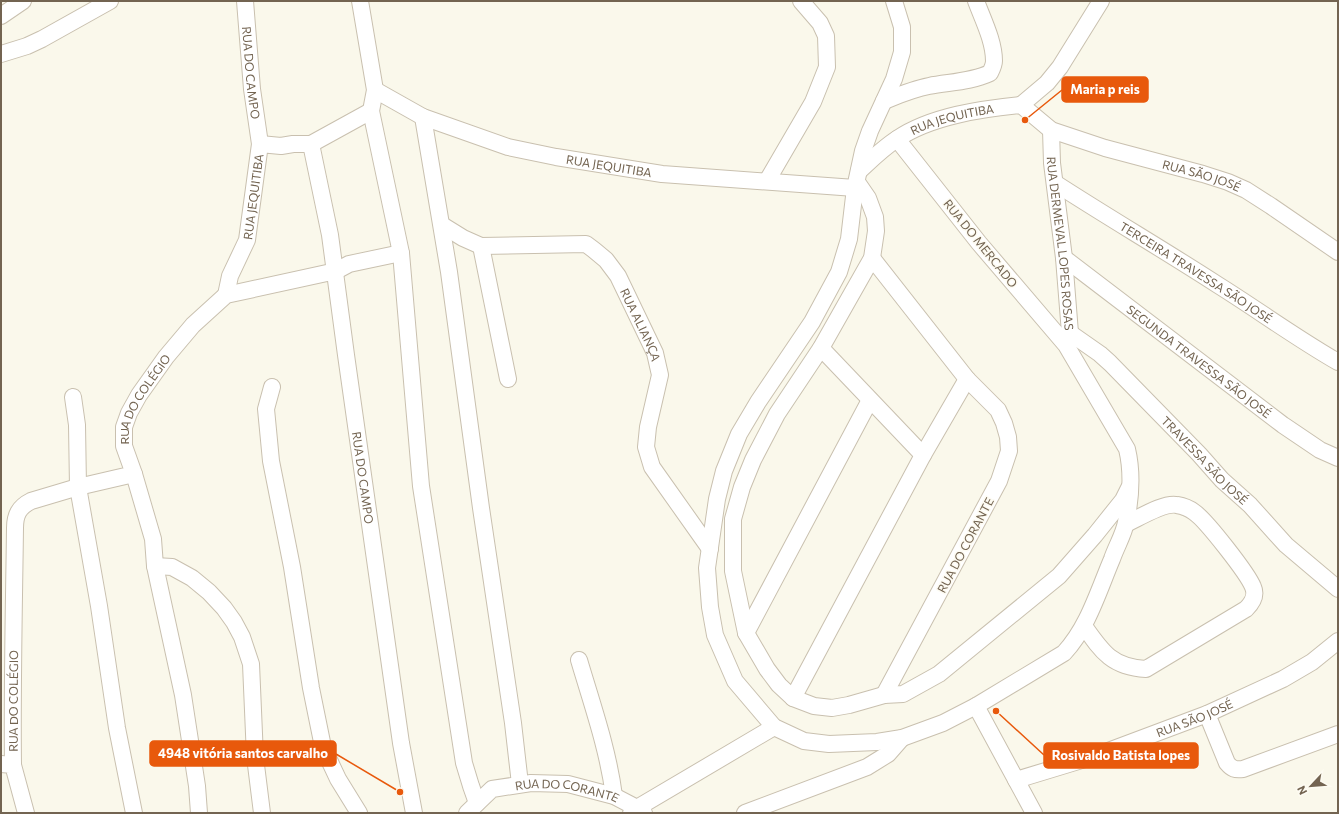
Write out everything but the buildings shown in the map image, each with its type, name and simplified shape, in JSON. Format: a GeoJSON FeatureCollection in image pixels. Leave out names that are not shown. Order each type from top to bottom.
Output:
{"type":"FeatureCollection","features":[{"type":"Feature","properties":{"kind":"street"},"geometry":{"type":"LineString","coordinates":[[1,16],[23,1]]}},
{"type":"Feature","properties":{"kind":"street"},"geometry":{"type":"LineString","coordinates":[[1,54],[27,46],[42,39],[110,1]]}},
{"type":"Feature","properties":{"kind":"street","name":"RUA DO CAMPO"},"geometry":{"type":"LineString","coordinates":[[246,1],[252,82],[260,144]]}},
{"type":"Feature","properties":{"kind":"street"},"geometry":{"type":"LineString","coordinates":[[360,1],[375,90],[371,111],[401,253],[421,486],[464,763],[471,786],[472,808]]}},
{"type":"Feature","properties":{"kind":"street"},"geometry":{"type":"LineString","coordinates":[[767,181],[813,102],[827,67],[826,36],[820,23],[801,1]]}},
{"type":"Feature","properties":{"kind":"street"},"geometry":{"type":"LineString","coordinates":[[774,727],[735,681],[715,635],[710,606],[707,568],[717,498],[724,471],[739,434],[758,402],[812,322],[839,272],[849,239],[857,180],[865,144],[899,66],[902,52],[902,27],[894,1]]}},
{"type":"Feature","properties":{"kind":"street"},"geometry":{"type":"LineString","coordinates":[[884,101],[914,89],[984,76],[990,73],[994,62],[986,25],[976,1]]}},
{"type":"Feature","properties":{"kind":"street"},"geometry":{"type":"LineString","coordinates":[[1051,130],[1021,105],[1047,83],[1060,67],[1101,1]]}},
{"type":"Feature","properties":{"kind":"street","name":"RUA JEQUITIBA"},"geometry":{"type":"LineString","coordinates":[[375,90],[423,117],[508,147],[556,157],[662,174],[767,181],[857,180],[897,139],[926,124],[990,108],[1021,105]]}},
{"type":"Feature","properties":{"kind":"street","name":"RUA JEQUITIBA"},"geometry":{"type":"LineString","coordinates":[[226,294],[230,276],[247,240],[260,144],[281,146],[311,144],[371,111]]}},
{"type":"Feature","properties":{"kind":"street"},"geometry":{"type":"LineString","coordinates":[[423,117],[450,280],[482,516],[513,723],[520,784]]}},
{"type":"Feature","properties":{"kind":"street","name":"RUA DERMEVAL LOPES ROSAS"},"geometry":{"type":"LineString","coordinates":[[774,727],[804,741],[829,744],[877,742],[902,738],[943,723],[976,706],[1064,654],[1075,642],[1084,626],[1126,524],[1132,483],[1131,465],[1127,449],[1068,339],[1064,258],[1051,146],[1051,130]]}},
{"type":"Feature","properties":{"kind":"street","name":"RUA SÃO JOSÉ"},"geometry":{"type":"LineString","coordinates":[[1051,130],[1105,148],[1228,182],[1246,190],[1338,252]]}},
{"type":"Feature","properties":{"kind":"street","name":"RUA DO MERCADO"},"geometry":{"type":"LineString","coordinates":[[897,139],[979,243],[1068,339]]}},
{"type":"Feature","properties":{"kind":"street","name":"RUA DO CAMPO"},"geometry":{"type":"LineString","coordinates":[[311,144],[330,234],[336,271],[346,355],[400,735],[414,813]]}},
{"type":"Feature","properties":{"kind":"street"},"geometry":{"type":"LineString","coordinates":[[857,180],[868,198],[875,217],[876,231],[872,258],[821,348],[778,414],[752,460],[742,487],[733,519],[733,572],[746,633],[767,669],[780,685],[793,698],[814,706],[832,708],[849,705],[884,695],[903,694],[939,674],[1058,576],[1095,535],[1122,500],[1132,483]]}},
{"type":"Feature","properties":{"kind":"street","name":"TERCEIRA TRAVESSA SÃO JOSÉ"},"geometry":{"type":"LineString","coordinates":[[1055,184],[1218,284],[1310,346],[1338,362]]}},
{"type":"Feature","properties":{"kind":"street","name":"RUA ALIANÇA"},"geometry":{"type":"LineString","coordinates":[[442,225],[463,238],[481,246],[586,244],[606,260],[613,268],[655,353],[659,368],[660,375],[648,426],[646,447],[652,467],[710,549]]}},
{"type":"Feature","properties":{"kind":"street"},"geometry":{"type":"LineString","coordinates":[[481,246],[508,379]]}},
{"type":"Feature","properties":{"kind":"street"},"geometry":{"type":"LineString","coordinates":[[226,294],[336,271],[349,264],[401,253]]}},
{"type":"Feature","properties":{"kind":"street","name":"RUA DO CORANTE"},"geometry":{"type":"LineString","coordinates":[[872,258],[967,379],[998,410],[1008,437],[1009,451],[999,481],[884,695]]}},
{"type":"Feature","properties":{"kind":"street","name":"SEGUNDA TRAVESSA SÃO JOSÉ"},"geometry":{"type":"LineString","coordinates":[[1064,258],[1283,425],[1320,450],[1338,458]]}},
{"type":"Feature","properties":{"kind":"street","name":"RUA DO COLÉGIO"},"geometry":{"type":"LineString","coordinates":[[26,813],[7,764],[14,614],[15,519],[19,510],[24,504],[30,501],[78,487],[134,474],[124,446],[124,427],[129,413],[166,357],[193,325],[226,294]]}},
{"type":"Feature","properties":{"kind":"street","name":"TRAVESSA SÃO JOSÉ"},"geometry":{"type":"LineString","coordinates":[[1068,339],[1100,354],[1110,363],[1199,454],[1222,480],[1250,505],[1286,545],[1338,589]]}},
{"type":"Feature","properties":{"kind":"street"},"geometry":{"type":"LineString","coordinates":[[821,348],[923,455]]}},
{"type":"Feature","properties":{"kind":"street"},"geometry":{"type":"LineString","coordinates":[[793,698],[923,455],[967,379]]}},
{"type":"Feature","properties":{"kind":"street"},"geometry":{"type":"LineString","coordinates":[[272,387],[266,409],[271,461],[292,567],[322,747],[338,779],[358,813]]}},
{"type":"Feature","properties":{"kind":"street"},"geometry":{"type":"LineString","coordinates":[[73,397],[78,424],[78,487],[99,606],[117,728],[134,813]]}},
{"type":"Feature","properties":{"kind":"street"},"geometry":{"type":"LineString","coordinates":[[746,633],[870,400]]}},
{"type":"Feature","properties":{"kind":"street"},"geometry":{"type":"LineString","coordinates":[[134,474],[153,539],[155,566],[183,695],[197,786],[199,813]]}},
{"type":"Feature","properties":{"kind":"street"},"geometry":{"type":"LineString","coordinates":[[1084,626],[1107,655],[1122,665],[1146,669],[1246,609],[1254,600],[1254,588],[1239,565],[1204,521],[1194,512],[1177,505],[1168,504],[1126,524]]}},
{"type":"Feature","properties":{"kind":"street"},"geometry":{"type":"LineString","coordinates":[[155,566],[172,567],[192,578],[209,592],[224,608],[242,637],[251,664],[255,757],[262,813]]}},
{"type":"Feature","properties":{"kind":"street","name":"RUA SÃO JOSÉ"},"geometry":{"type":"LineString","coordinates":[[1016,780],[1095,756],[1207,714],[1283,679],[1312,662],[1338,641]]}},
{"type":"Feature","properties":{"kind":"street"},"geometry":{"type":"LineString","coordinates":[[579,660],[599,728],[611,776],[614,796]]}},
{"type":"Feature","properties":{"kind":"street"},"geometry":{"type":"LineString","coordinates":[[976,706],[1034,813]]}},
{"type":"Feature","properties":{"kind":"street"},"geometry":{"type":"LineString","coordinates":[[1207,714],[1228,763],[1231,768],[1236,770],[1243,769],[1338,734]]}},
{"type":"Feature","properties":{"kind":"street","name":"RUA DO CORANTE"},"geometry":{"type":"LineString","coordinates":[[472,808],[492,789],[520,784],[568,784],[614,796],[637,811],[774,727]]}},
{"type":"Feature","properties":{"kind":"street"},"geometry":{"type":"LineString","coordinates":[[745,813],[867,767],[888,754],[902,738]]}},
{"type":"Feature","properties":{"kind":"place","name":"Maria p reis"},"geometry":{"type":"Point","coordinates":[1025,120]}},
{"type":"Feature","properties":{"kind":"place","name":"Rosivaldo Batista lopes"},"geometry":{"type":"Point","coordinates":[996,711]}},
{"type":"Feature","properties":{"kind":"place","name":"4948 vitória santos carvalho"},"geometry":{"type":"Point","coordinates":[400,792]}}]}
